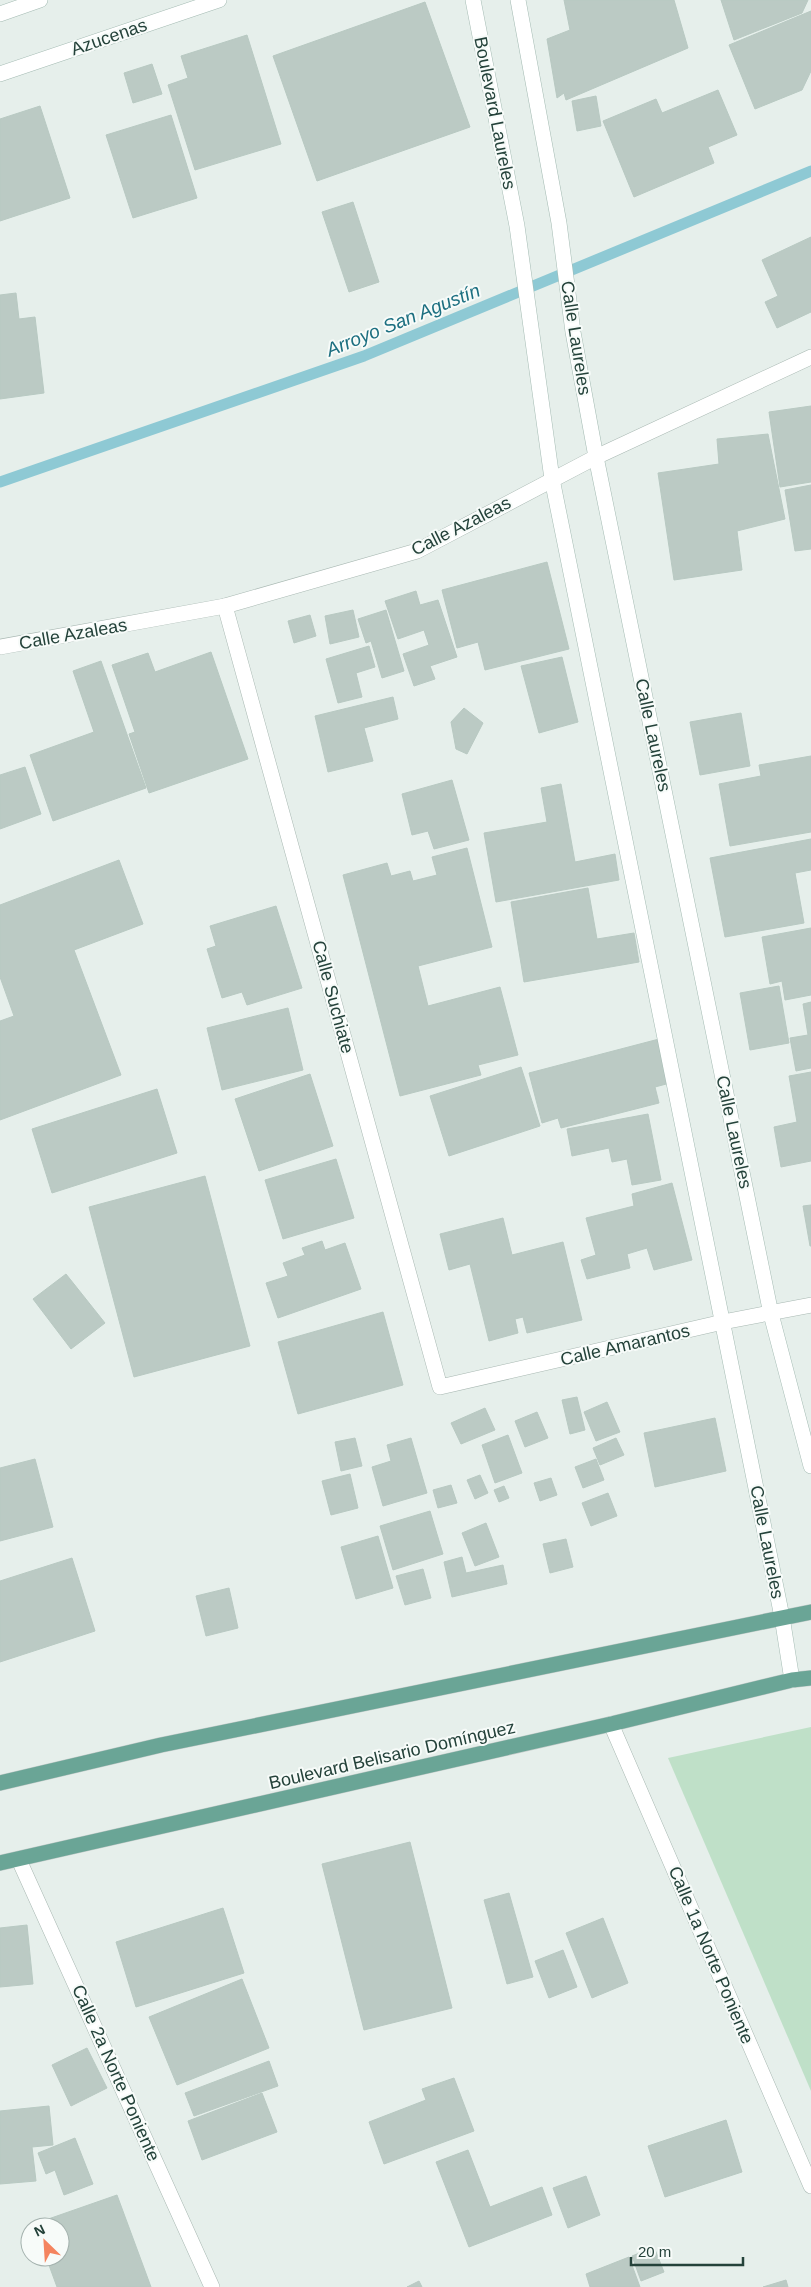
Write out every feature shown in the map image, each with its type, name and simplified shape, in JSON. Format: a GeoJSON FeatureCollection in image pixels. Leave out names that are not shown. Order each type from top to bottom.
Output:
{"type":"FeatureCollection","features":[{"type":"Feature","properties":{"kind":"main road"},"geometry":{"type":"LineString","coordinates":[[0,1783],[162,1745],[811,1612]]}},
{"type":"Feature","properties":{"kind":"main road","name":"Boulevard Belisario Domínguez"},"geometry":{"type":"LineString","coordinates":[[0,1864],[611,1724],[792,1680],[811,1678]]}},
{"type":"Feature","properties":{"kind":"street"},"geometry":{"type":"LineString","coordinates":[[0,14],[40,0]]}},
{"type":"Feature","properties":{"kind":"street","name":"Azucenas"},"geometry":{"type":"LineString","coordinates":[[0,74],[219,0]]}},
{"type":"Feature","properties":{"kind":"street","name":"Boulevard Laureles"},"geometry":{"type":"LineString","coordinates":[[473,0],[518,226]]}},
{"type":"Feature","properties":{"kind":"street","name":"Calle Laureles"},"geometry":{"type":"LineString","coordinates":[[518,0],[559,223],[573,332],[596,457],[771,1314],[811,1466]]}},
{"type":"Feature","properties":{"kind":"street","name":"Calle Laureles"},"geometry":{"type":"LineString","coordinates":[[518,226],[552,479],[782,1617],[792,1680]]}},
{"type":"Feature","properties":{"kind":"street","name":"Calle Azaleas"},"geometry":{"type":"LineString","coordinates":[[0,648],[225,606],[417,550],[596,457],[811,357]]}},
{"type":"Feature","properties":{"kind":"street","name":"Calle Suchiate"},"geometry":{"type":"LineString","coordinates":[[225,606],[440,1387]]}},
{"type":"Feature","properties":{"kind":"street","name":"Calle Amarantos"},"geometry":{"type":"LineString","coordinates":[[440,1387],[722,1322],[811,1306]]}},
{"type":"Feature","properties":{"kind":"street","name":"Calle 1a Norte Poniente"},"geometry":{"type":"LineString","coordinates":[[611,1724],[811,2186]]}},
{"type":"Feature","properties":{"kind":"street","name":"Calle 2a Norte Poniente"},"geometry":{"type":"LineString","coordinates":[[19,1860],[212,2287]]}},
{"type":"Feature","properties":{"kind":"green space"},"geometry":{"type":"Polygon","coordinates":[[[811,1727],[811,2091],[668,1758],[811,1727]]]}},
{"type":"Feature","properties":{"kind":"building"},"geometry":{"type":"Polygon","coordinates":[[[564,0],[674,0],[688,48],[566,100],[564,93],[557,98],[547,39],[570,30],[564,0]]]}},
{"type":"Feature","properties":{"kind":"building"},"geometry":{"type":"Polygon","coordinates":[[[721,0],[808,0],[802,13],[734,40],[721,0]]]}},
{"type":"Feature","properties":{"kind":"building"},"geometry":{"type":"Polygon","coordinates":[[[425,2],[470,127],[317,181],[273,56],[425,2]]]}},
{"type":"Feature","properties":{"kind":"building"},"geometry":{"type":"Polygon","coordinates":[[[811,11],[811,71],[802,90],[755,109],[729,45],[811,11]]]}},
{"type":"Feature","properties":{"kind":"building"},"geometry":{"type":"Polygon","coordinates":[[[247,35],[281,144],[195,170],[168,85],[188,78],[181,56],[247,35]]]}},
{"type":"Feature","properties":{"kind":"building"},"geometry":{"type":"Polygon","coordinates":[[[152,64],[162,94],[133,103],[124,73],[152,64]]]}},
{"type":"Feature","properties":{"kind":"building"},"geometry":{"type":"Polygon","coordinates":[[[718,90],[737,135],[708,147],[714,163],[634,197],[603,121],[656,99],[662,113],[718,90]]]}},
{"type":"Feature","properties":{"kind":"building"},"geometry":{"type":"Polygon","coordinates":[[[596,96],[601,126],[577,131],[572,101],[596,96]]]}},
{"type":"Feature","properties":{"kind":"building"},"geometry":{"type":"Polygon","coordinates":[[[40,106],[70,198],[0,221],[0,119],[40,106]]]}},
{"type":"Feature","properties":{"kind":"building"},"geometry":{"type":"Polygon","coordinates":[[[171,115],[197,198],[133,218],[106,135],[171,115]]]}},
{"type":"Feature","properties":{"kind":"building"},"geometry":{"type":"Polygon","coordinates":[[[353,202],[379,282],[349,292],[322,212],[353,202]]]}},
{"type":"Feature","properties":{"kind":"building"},"geometry":{"type":"Polygon","coordinates":[[[811,237],[811,312],[777,328],[765,302],[778,296],[762,260],[811,237]]]}},
{"type":"Feature","properties":{"kind":"building"},"geometry":{"type":"Polygon","coordinates":[[[16,293],[19,319],[35,317],[44,393],[0,399],[0,295],[16,293]]]}},
{"type":"Feature","properties":{"kind":"building"},"geometry":{"type":"Polygon","coordinates":[[[811,406],[811,482],[780,487],[769,412],[811,406]]]}},
{"type":"Feature","properties":{"kind":"building"},"geometry":{"type":"Polygon","coordinates":[[[768,434],[785,519],[737,531],[742,570],[674,580],[658,473],[719,464],[717,439],[768,434]]]}},
{"type":"Feature","properties":{"kind":"building"},"geometry":{"type":"Polygon","coordinates":[[[811,485],[811,549],[795,551],[785,490],[811,485]]]}},
{"type":"Feature","properties":{"kind":"building"},"geometry":{"type":"Polygon","coordinates":[[[547,562],[569,649],[485,670],[478,642],[457,648],[442,590],[547,562]]]}},
{"type":"Feature","properties":{"kind":"building"},"geometry":{"type":"Polygon","coordinates":[[[416,591],[420,605],[438,600],[457,657],[430,666],[435,679],[414,686],[403,654],[429,645],[424,630],[398,639],[385,601],[416,591]]]}},
{"type":"Feature","properties":{"kind":"building"},"geometry":{"type":"Polygon","coordinates":[[[353,610],[359,637],[330,644],[325,616],[353,610]]]}},
{"type":"Feature","properties":{"kind":"building"},"geometry":{"type":"Polygon","coordinates":[[[386,610],[404,671],[382,678],[371,641],[366,643],[358,619],[386,610]]]}},
{"type":"Feature","properties":{"kind":"building"},"geometry":{"type":"Polygon","coordinates":[[[310,615],[316,636],[294,643],[288,621],[310,615]]]}},
{"type":"Feature","properties":{"kind":"building"},"geometry":{"type":"Polygon","coordinates":[[[369,646],[375,667],[356,673],[362,697],[338,703],[326,659],[369,646]]]}},
{"type":"Feature","properties":{"kind":"building"},"geometry":{"type":"Polygon","coordinates":[[[211,652],[248,759],[149,793],[129,734],[135,732],[112,665],[148,653],[155,672],[211,652]]]}},
{"type":"Feature","properties":{"kind":"building"},"geometry":{"type":"Polygon","coordinates":[[[562,657],[578,722],[539,733],[521,666],[562,657]]]}},
{"type":"Feature","properties":{"kind":"building"},"geometry":{"type":"Polygon","coordinates":[[[101,661],[146,788],[53,821],[30,755],[94,732],[73,671],[101,661]]]}},
{"type":"Feature","properties":{"kind":"building"},"geometry":{"type":"Polygon","coordinates":[[[393,697],[398,719],[364,728],[373,761],[328,772],[315,716],[393,697]]]}},
{"type":"Feature","properties":{"kind":"building"},"geometry":{"type":"Polygon","coordinates":[[[464,708],[483,723],[467,754],[456,749],[451,722],[464,708]]]}},
{"type":"Feature","properties":{"kind":"building"},"geometry":{"type":"Polygon","coordinates":[[[741,713],[750,766],[700,775],[690,722],[741,713]]]}},
{"type":"Feature","properties":{"kind":"building"},"geometry":{"type":"Polygon","coordinates":[[[811,756],[811,832],[730,846],[719,784],[761,776],[759,765],[811,756]]]}},
{"type":"Feature","properties":{"kind":"building"},"geometry":{"type":"Polygon","coordinates":[[[25,767],[41,814],[0,829],[0,775],[25,767]]]}},
{"type":"Feature","properties":{"kind":"building"},"geometry":{"type":"Polygon","coordinates":[[[452,780],[469,840],[434,849],[428,831],[412,835],[402,794],[452,780]]]}},
{"type":"Feature","properties":{"kind":"building"},"geometry":{"type":"Polygon","coordinates":[[[561,784],[575,862],[615,854],[619,880],[496,902],[484,833],[547,822],[541,788],[561,784]]]}},
{"type":"Feature","properties":{"kind":"building"},"geometry":{"type":"Polygon","coordinates":[[[811,839],[811,870],[795,873],[804,923],[725,937],[710,858],[811,839]]]}},
{"type":"Feature","properties":{"kind":"building"},"geometry":{"type":"Polygon","coordinates":[[[467,848],[492,947],[418,966],[428,1006],[500,987],[518,1055],[478,1065],[481,1075],[400,1096],[343,875],[387,863],[391,876],[410,871],[413,881],[437,875],[432,857],[467,848]]]}},
{"type":"Feature","properties":{"kind":"building"},"geometry":{"type":"Polygon","coordinates":[[[119,860],[143,924],[74,950],[121,1075],[0,1120],[0,1021],[14,1016],[0,977],[0,905],[119,860]]]}},
{"type":"Feature","properties":{"kind":"building"},"geometry":{"type":"Polygon","coordinates":[[[588,888],[597,939],[634,933],[639,962],[524,982],[511,902],[588,888]]]}},
{"type":"Feature","properties":{"kind":"building"},"geometry":{"type":"Polygon","coordinates":[[[276,906],[302,988],[247,1005],[242,992],[222,998],[207,949],[216,946],[210,926],[276,906]]]}},
{"type":"Feature","properties":{"kind":"building"},"geometry":{"type":"Polygon","coordinates":[[[811,928],[811,995],[785,1000],[782,981],[770,984],[762,937],[811,928]]]}},
{"type":"Feature","properties":{"kind":"building"},"geometry":{"type":"Polygon","coordinates":[[[779,986],[789,1043],[750,1050],[740,993],[779,986]]]}},
{"type":"Feature","properties":{"kind":"building"},"geometry":{"type":"Polygon","coordinates":[[[811,1002],[811,1068],[796,1071],[790,1038],[808,1035],[803,1004],[811,1002]]]}},
{"type":"Feature","properties":{"kind":"building"},"geometry":{"type":"Polygon","coordinates":[[[288,1008],[303,1070],[222,1090],[207,1028],[288,1008]]]}},
{"type":"Feature","properties":{"kind":"building"},"geometry":{"type":"Polygon","coordinates":[[[659,1039],[670,1083],[655,1087],[659,1103],[561,1128],[558,1118],[542,1123],[529,1073],[659,1039]]]}},
{"type":"Feature","properties":{"kind":"building"},"geometry":{"type":"Polygon","coordinates":[[[521,1067],[540,1126],[449,1156],[430,1096],[521,1067]]]}},
{"type":"Feature","properties":{"kind":"building"},"geometry":{"type":"Polygon","coordinates":[[[811,1072],[811,1161],[781,1167],[774,1127],[797,1122],[789,1076],[811,1072]]]}},
{"type":"Feature","properties":{"kind":"building"},"geometry":{"type":"Polygon","coordinates":[[[310,1074],[333,1146],[259,1171],[235,1099],[310,1074]]]}},
{"type":"Feature","properties":{"kind":"building"},"geometry":{"type":"Polygon","coordinates":[[[157,1089],[177,1153],[52,1193],[32,1129],[157,1089]]]}},
{"type":"Feature","properties":{"kind":"building"},"geometry":{"type":"Polygon","coordinates":[[[648,1114],[661,1180],[632,1185],[627,1159],[612,1162],[609,1148],[572,1156],[567,1129],[648,1114]]]}},
{"type":"Feature","properties":{"kind":"building"},"geometry":{"type":"Polygon","coordinates":[[[336,1159],[354,1218],[283,1239],[265,1180],[336,1159]]]}},
{"type":"Feature","properties":{"kind":"building"},"geometry":{"type":"Polygon","coordinates":[[[205,1176],[250,1346],[134,1377],[89,1207],[205,1176]]]}},
{"type":"Feature","properties":{"kind":"building"},"geometry":{"type":"Polygon","coordinates":[[[672,1183],[692,1260],[654,1270],[647,1248],[627,1254],[630,1268],[587,1279],[581,1260],[596,1255],[586,1218],[634,1206],[632,1194],[672,1183]]]}},
{"type":"Feature","properties":{"kind":"building"},"geometry":{"type":"Polygon","coordinates":[[[811,1205],[811,1246],[810,1246],[803,1206],[811,1205]]]}},
{"type":"Feature","properties":{"kind":"building"},"geometry":{"type":"Polygon","coordinates":[[[503,1218],[512,1255],[563,1242],[582,1320],[527,1333],[523,1317],[515,1319],[518,1333],[489,1341],[470,1264],[449,1270],[440,1234],[503,1218]]]}},
{"type":"Feature","properties":{"kind":"building"},"geometry":{"type":"Polygon","coordinates":[[[322,1241],[325,1250],[345,1243],[361,1289],[278,1318],[266,1283],[288,1276],[283,1263],[305,1255],[302,1248],[322,1241]]]}},
{"type":"Feature","properties":{"kind":"building"},"geometry":{"type":"Polygon","coordinates":[[[66,1274],[105,1323],[71,1349],[33,1299],[66,1274]]]}},
{"type":"Feature","properties":{"kind":"building"},"geometry":{"type":"Polygon","coordinates":[[[383,1312],[403,1385],[298,1414],[278,1342],[383,1312]]]}},
{"type":"Feature","properties":{"kind":"building"},"geometry":{"type":"Polygon","coordinates":[[[577,1397],[585,1430],[570,1434],[562,1400],[577,1397]]]}},
{"type":"Feature","properties":{"kind":"building"},"geometry":{"type":"Polygon","coordinates":[[[607,1402],[620,1432],[596,1441],[584,1412],[607,1402]]]}},
{"type":"Feature","properties":{"kind":"building"},"geometry":{"type":"Polygon","coordinates":[[[485,1408],[495,1430],[461,1444],[451,1423],[485,1408]]]}},
{"type":"Feature","properties":{"kind":"building"},"geometry":{"type":"Polygon","coordinates":[[[537,1412],[548,1438],[525,1447],[515,1421],[537,1412]]]}},
{"type":"Feature","properties":{"kind":"building"},"geometry":{"type":"Polygon","coordinates":[[[715,1418],[726,1471],[655,1487],[644,1433],[715,1418]]]}},
{"type":"Feature","properties":{"kind":"building"},"geometry":{"type":"Polygon","coordinates":[[[508,1435],[522,1473],[495,1483],[482,1445],[508,1435]]]}},
{"type":"Feature","properties":{"kind":"building"},"geometry":{"type":"Polygon","coordinates":[[[355,1438],[362,1466],[341,1471],[335,1442],[355,1438]]]}},
{"type":"Feature","properties":{"kind":"building"},"geometry":{"type":"Polygon","coordinates":[[[411,1438],[427,1493],[383,1506],[372,1467],[391,1461],[387,1445],[411,1438]]]}},
{"type":"Feature","properties":{"kind":"building"},"geometry":{"type":"Polygon","coordinates":[[[616,1438],[624,1455],[600,1465],[593,1448],[616,1438]]]}},
{"type":"Feature","properties":{"kind":"building"},"geometry":{"type":"Polygon","coordinates":[[[35,1459],[53,1527],[0,1541],[0,1468],[35,1459]]]}},
{"type":"Feature","properties":{"kind":"building"},"geometry":{"type":"Polygon","coordinates":[[[596,1459],[604,1480],[583,1488],[575,1467],[596,1459]]]}},
{"type":"Feature","properties":{"kind":"building"},"geometry":{"type":"Polygon","coordinates":[[[350,1474],[358,1508],[331,1515],[322,1481],[350,1474]]]}},
{"type":"Feature","properties":{"kind":"building"},"geometry":{"type":"Polygon","coordinates":[[[480,1475],[488,1493],[475,1499],[467,1480],[480,1475]]]}},
{"type":"Feature","properties":{"kind":"building"},"geometry":{"type":"Polygon","coordinates":[[[551,1478],[557,1495],[540,1501],[534,1483],[551,1478]]]}},
{"type":"Feature","properties":{"kind":"building"},"geometry":{"type":"Polygon","coordinates":[[[451,1485],[457,1503],[438,1508],[433,1490],[451,1485]]]}},
{"type":"Feature","properties":{"kind":"building"},"geometry":{"type":"Polygon","coordinates":[[[504,1486],[509,1498],[499,1502],[494,1490],[504,1486]]]}},
{"type":"Feature","properties":{"kind":"building"},"geometry":{"type":"Polygon","coordinates":[[[608,1493],[617,1516],[591,1526],[582,1503],[608,1493]]]}},
{"type":"Feature","properties":{"kind":"building"},"geometry":{"type":"Polygon","coordinates":[[[430,1511],[443,1554],[393,1570],[380,1526],[430,1511]]]}},
{"type":"Feature","properties":{"kind":"building"},"geometry":{"type":"Polygon","coordinates":[[[486,1523],[499,1557],[475,1566],[462,1533],[486,1523]]]}},
{"type":"Feature","properties":{"kind":"building"},"geometry":{"type":"Polygon","coordinates":[[[378,1536],[393,1588],[356,1599],[341,1547],[378,1536]]]}},
{"type":"Feature","properties":{"kind":"building"},"geometry":{"type":"Polygon","coordinates":[[[566,1539],[573,1567],[550,1573],[543,1544],[566,1539]]]}},
{"type":"Feature","properties":{"kind":"building"},"geometry":{"type":"Polygon","coordinates":[[[462,1557],[466,1573],[503,1565],[507,1584],[452,1597],[444,1562],[462,1557]]]}},
{"type":"Feature","properties":{"kind":"building"},"geometry":{"type":"Polygon","coordinates":[[[72,1558],[95,1631],[0,1662],[0,1581],[72,1558]]]}},
{"type":"Feature","properties":{"kind":"building"},"geometry":{"type":"Polygon","coordinates":[[[423,1569],[431,1598],[405,1605],[396,1576],[423,1569]]]}},
{"type":"Feature","properties":{"kind":"building"},"geometry":{"type":"Polygon","coordinates":[[[229,1588],[238,1628],[206,1636],[196,1596],[229,1588]]]}},
{"type":"Feature","properties":{"kind":"building"},"geometry":{"type":"Polygon","coordinates":[[[410,1842],[452,2008],[364,2030],[322,1864],[410,1842]]]}},
{"type":"Feature","properties":{"kind":"building"},"geometry":{"type":"Polygon","coordinates":[[[509,1893],[533,1977],[507,1984],[484,1900],[509,1893]]]}},
{"type":"Feature","properties":{"kind":"building"},"geometry":{"type":"Polygon","coordinates":[[[223,1908],[244,1973],[136,2007],[116,1942],[223,1908]]]}},
{"type":"Feature","properties":{"kind":"building"},"geometry":{"type":"Polygon","coordinates":[[[603,1918],[628,1983],[592,1998],[566,1933],[603,1918]]]}},
{"type":"Feature","properties":{"kind":"building"},"geometry":{"type":"Polygon","coordinates":[[[27,1925],[33,1984],[0,1987],[0,1928],[27,1925]]]}},
{"type":"Feature","properties":{"kind":"building"},"geometry":{"type":"Polygon","coordinates":[[[563,1950],[577,1987],[549,1998],[535,1961],[563,1950]]]}},
{"type":"Feature","properties":{"kind":"building"},"geometry":{"type":"Polygon","coordinates":[[[242,1979],[269,2048],[177,2085],[149,2017],[242,1979]]]}},
{"type":"Feature","properties":{"kind":"building"},"geometry":{"type":"Polygon","coordinates":[[[87,2048],[107,2088],[71,2106],[52,2065],[87,2048]]]}},
{"type":"Feature","properties":{"kind":"building"},"geometry":{"type":"Polygon","coordinates":[[[269,2061],[278,2086],[194,2116],[185,2093],[269,2061]]]}},
{"type":"Feature","properties":{"kind":"building"},"geometry":{"type":"Polygon","coordinates":[[[454,2078],[474,2131],[384,2164],[369,2122],[426,2100],[422,2089],[454,2078]]]}},
{"type":"Feature","properties":{"kind":"building"},"geometry":{"type":"Polygon","coordinates":[[[262,2093],[277,2132],[202,2160],[188,2121],[262,2093]]]}},
{"type":"Feature","properties":{"kind":"building"},"geometry":{"type":"Polygon","coordinates":[[[49,2106],[53,2145],[32,2147],[36,2181],[0,2184],[0,2111],[49,2106]]]}},
{"type":"Feature","properties":{"kind":"building"},"geometry":{"type":"Polygon","coordinates":[[[726,2120],[742,2172],[665,2197],[648,2146],[726,2120]]]}},
{"type":"Feature","properties":{"kind":"building"},"geometry":{"type":"Polygon","coordinates":[[[75,2138],[93,2184],[64,2195],[55,2170],[46,2174],[38,2153],[75,2138]]]}},
{"type":"Feature","properties":{"kind":"building"},"geometry":{"type":"Polygon","coordinates":[[[468,2150],[490,2207],[542,2187],[552,2215],[469,2247],[436,2162],[468,2150]]]}},
{"type":"Feature","properties":{"kind":"building"},"geometry":{"type":"Polygon","coordinates":[[[586,2176],[600,2215],[568,2228],[553,2188],[586,2176]]]}},
{"type":"Feature","properties":{"kind":"building"},"geometry":{"type":"Polygon","coordinates":[[[117,2195],[151,2287],[57,2287],[50,2267],[70,2267],[70,2217],[54,2217],[117,2195]]]}},
{"type":"Feature","properties":{"kind":"building"},"geometry":{"type":"Polygon","coordinates":[[[654,2247],[664,2272],[641,2281],[632,2256],[654,2247]]]}},
{"type":"Feature","properties":{"kind":"building"},"geometry":{"type":"Polygon","coordinates":[[[629,2257],[640,2287],[590,2287],[586,2274],[629,2257]]]}},
{"type":"Feature","properties":{"kind":"building"},"geometry":{"type":"Polygon","coordinates":[[[786,2280],[788,2287],[763,2287],[786,2280]]]}},
{"type":"Feature","properties":{"kind":"building"},"geometry":{"type":"Polygon","coordinates":[[[419,2281],[422,2287],[407,2287],[419,2281]]]}},
{"type":"Feature","properties":{"kind":"waterway","name":"Arroyo San Agustín"},"geometry":{"type":"LineString","coordinates":[[0,482],[364,356],[811,171]]}}]}
